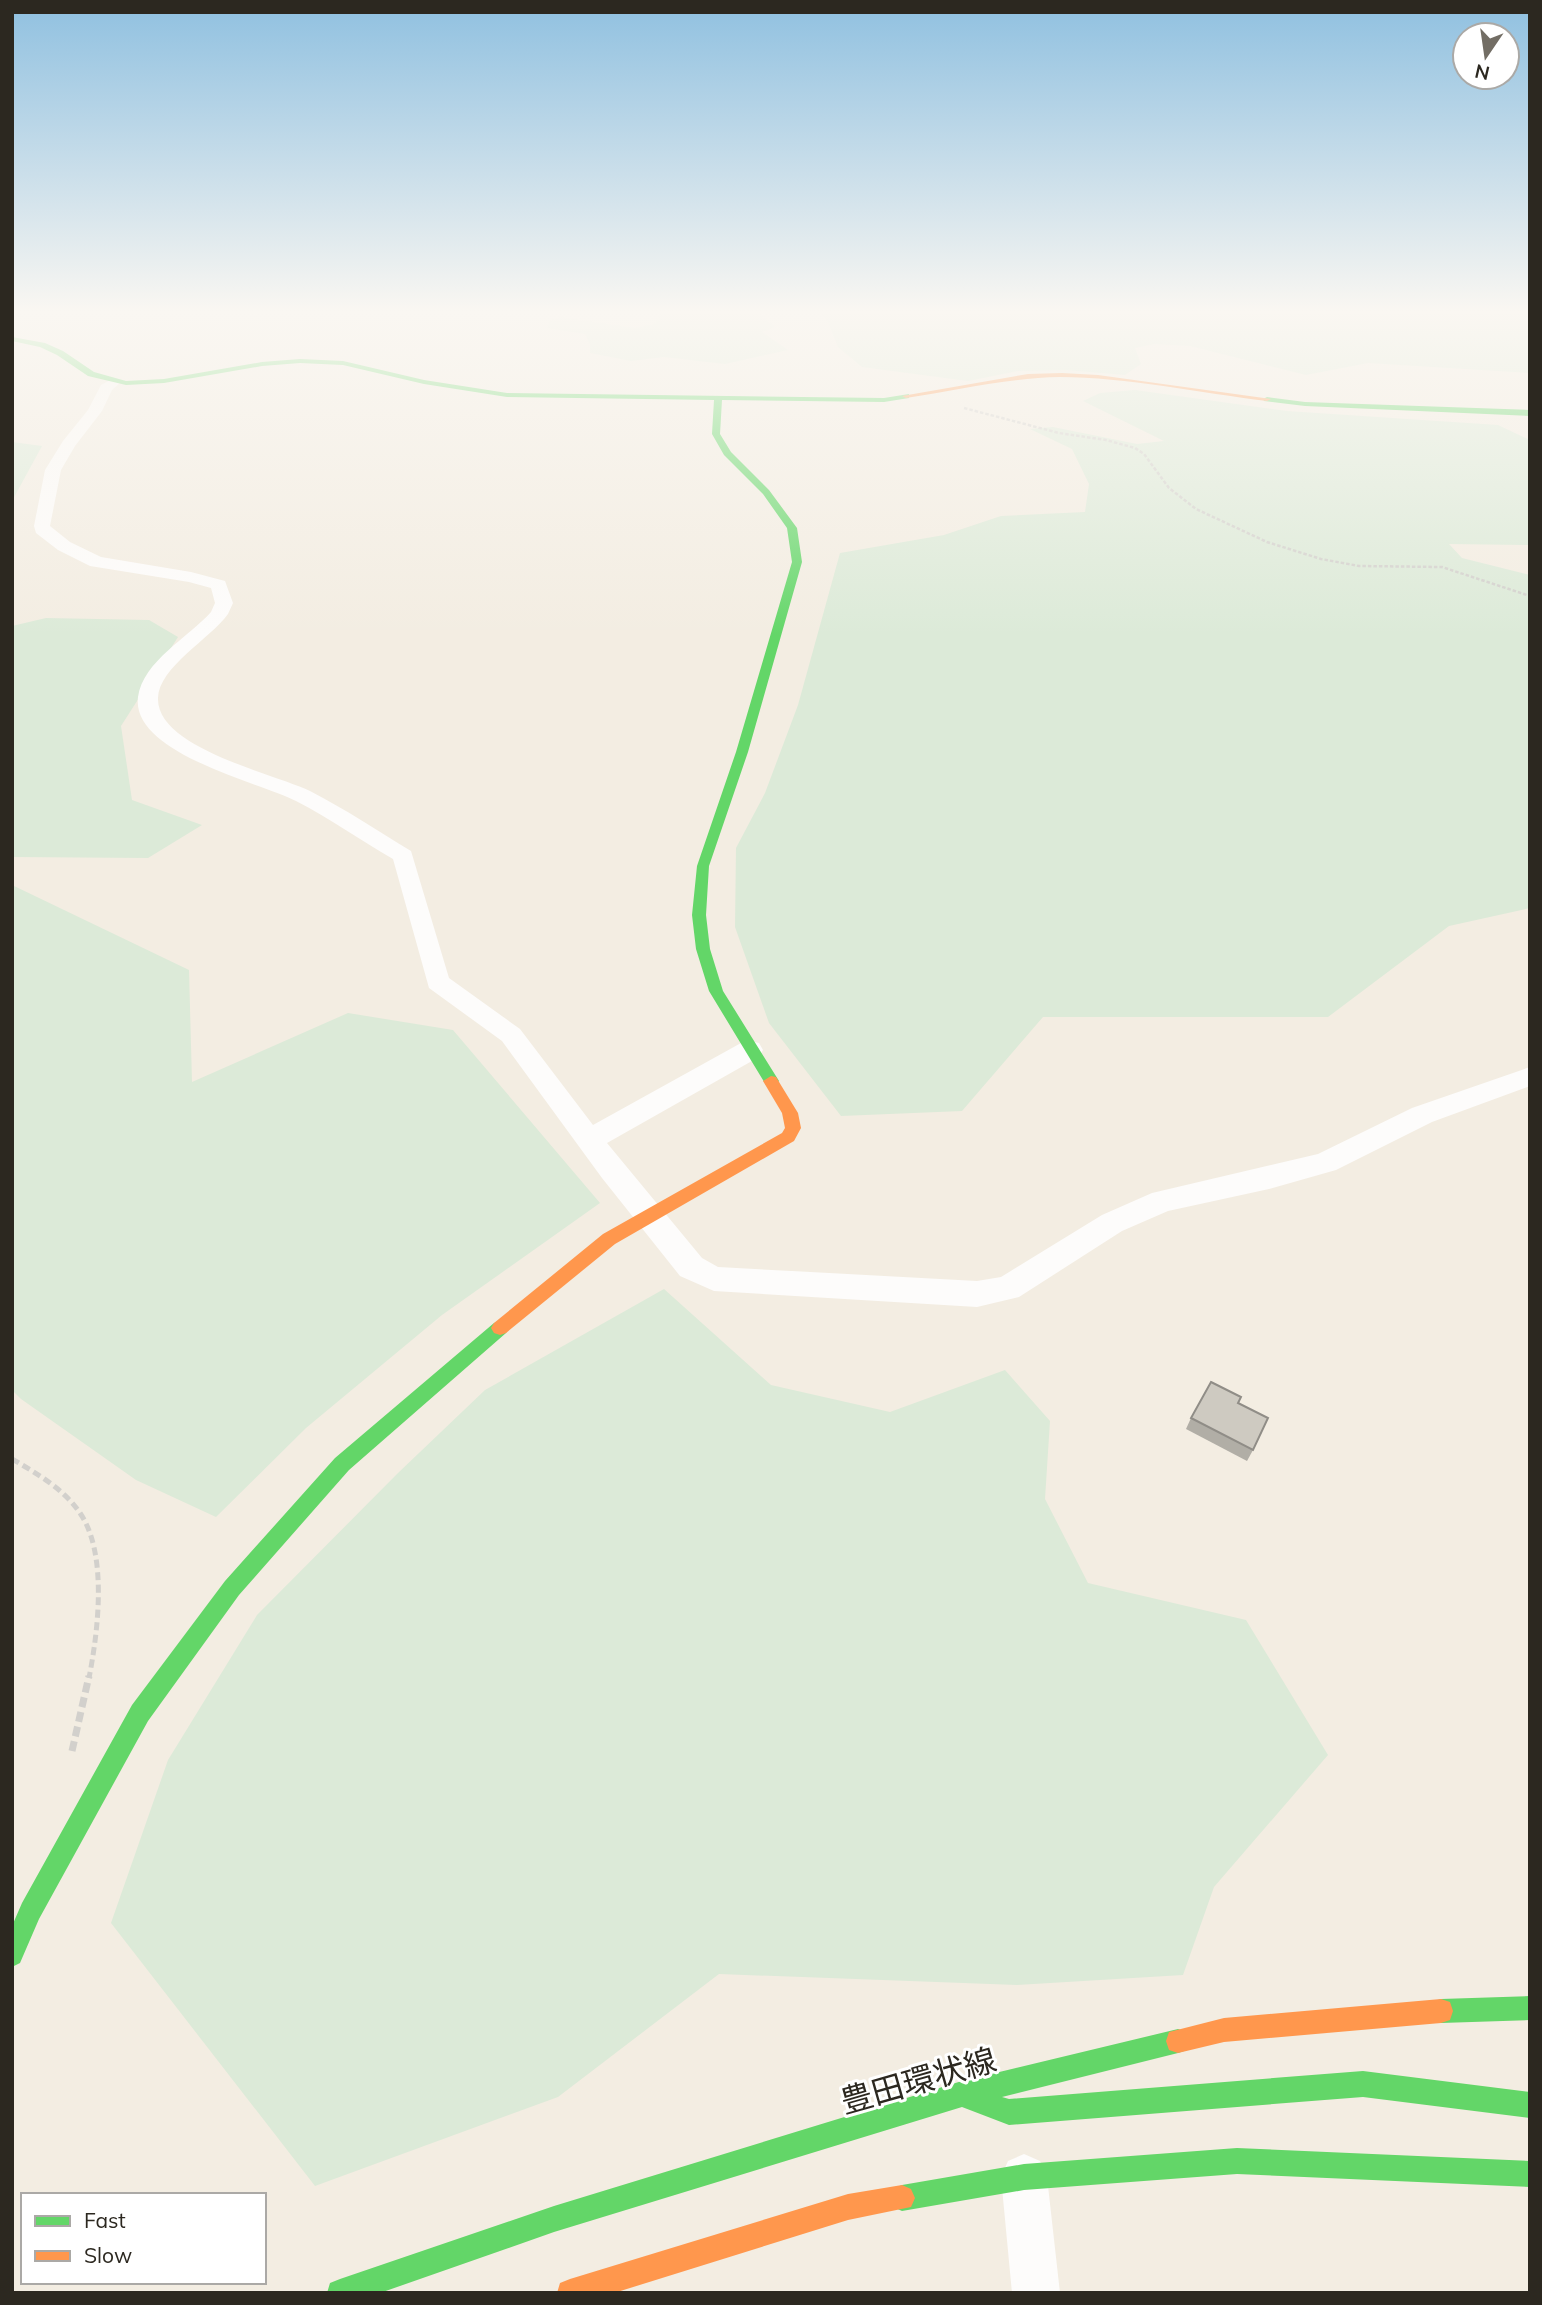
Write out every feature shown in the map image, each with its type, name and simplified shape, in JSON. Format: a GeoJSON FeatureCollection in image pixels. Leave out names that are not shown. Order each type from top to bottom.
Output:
{"type":"FeatureCollection","features":[{"type":"Feature","properties":{"kind":"street"},"geometry":{"type":"LineString","coordinates":[[87,421],[68,444],[53,470],[42,526],[45,533],[96,562],[191,577],[219,585],[224,603],[219,614],[153,682],[148,699],[155,720],[166,735],[188,749],[290,790],[403,856],[438,982],[511,1035],[612,1170],[691,1267],[714,1279],[977,1294],[1008,1288],[1112,1223],[1162,1201],[1269,1178],[1326,1162],[1422,1115],[1530,1076]]}},
{"type":"Feature","properties":{"kind":"street"},"geometry":{"type":"LineString","coordinates":[[12,1955],[30,1911],[140,1713],[232,1588],[342,1464],[490,1336],[609,1239],[788,1138],[793,1128],[793,1120],[716,990],[702,949],[699,915],[703,866],[741,752],[797,562],[792,528],[774,501],[727,453],[719,440],[715,421]]}},
{"type":"Feature","properties":{"kind":"street"},"geometry":{"type":"LineString","coordinates":[[591,1139],[750,1050]]}},
{"type":"Feature","properties":{"kind":"street","name":"豊田環状線"},"geometry":{"type":"LineString","coordinates":[[340,2293],[554,2219],[962,2094],[1224,2030],[1466,2009],[1530,2008]]}},
{"type":"Feature","properties":{"kind":"street"},"geometry":{"type":"LineString","coordinates":[[962,2094],[1009,2112],[1363,2084],[1530,2105]]}},
{"type":"Feature","properties":{"kind":"street"},"geometry":{"type":"LineString","coordinates":[[570,2293],[848,2207],[1024,2177],[1237,2161],[1530,2174]]}},
{"type":"Feature","properties":{"kind":"street"},"geometry":{"type":"LineString","coordinates":[[1024,2177],[1036,2293]]}},
{"type":"Feature","properties":{"kind":"path"},"geometry":{"type":"LineString","coordinates":[[1012,421],[1135,448],[1144,454],[1169,488],[1196,509],[1267,542],[1321,559],[1359,566],[1442,568],[1530,596]]}},
{"type":"Feature","properties":{"kind":"path"},"geometry":{"type":"LineString","coordinates":[[12,1460],[33,1471],[69,1501],[85,1520],[94,1562],[97,1597],[93,1662],[71,1759]]}},
{"type":"Feature","properties":{"kind":"green space"},"geometry":{"type":"Polygon","coordinates":[[[1123,421],[1431,421],[1498,425],[1530,440],[1530,545],[1449,544],[1462,558],[1530,575],[1530,908],[1449,926],[1328,1017],[1043,1017],[962,1111],[841,1116],[769,1023],[735,927],[736,848],[765,793],[798,705],[840,553],[944,535],[1001,516],[1085,512],[1089,484],[1072,449],[1030,429],[1053,427],[1137,444],[1164,441],[1123,421]]]}},
{"type":"Feature","properties":{"kind":"green space"},"geometry":{"type":"Polygon","coordinates":[[[12,442],[42,446],[12,501],[12,442]]]}},
{"type":"Feature","properties":{"kind":"green space"},"geometry":{"type":"Polygon","coordinates":[[[46,618],[149,620],[178,637],[121,726],[132,800],[202,825],[148,858],[12,857],[12,626],[46,618]]]}},
{"type":"Feature","properties":{"kind":"green space"},"geometry":{"type":"Polygon","coordinates":[[[12,885],[189,970],[192,1082],[348,1013],[453,1030],[600,1203],[442,1315],[306,1428],[216,1517],[136,1480],[12,1390],[12,885]]]}},
{"type":"Feature","properties":{"kind":"green space"},"geometry":{"type":"Polygon","coordinates":[[[664,1289],[771,1385],[890,1412],[1005,1370],[1050,1421],[1045,1499],[1088,1583],[1246,1620],[1328,1755],[1214,1887],[1183,1975],[1017,1985],[719,1974],[558,2097],[315,2186],[111,1923],[168,1760],[257,1615],[485,1390],[664,1289]]]}},
{"type":"Feature","properties":{"kind":"building"},"geometry":{"type":"Polygon","coordinates":[[[1211,1382],[1241,1397],[1238,1403],[1268,1418],[1253,1450],[1191,1418],[1211,1382]]]}},
{"type":"Feature","properties":{"kind":"traffic: fast"},"geometry":{"type":"LineString","coordinates":[[717,421],[716,434],[727,453],[766,492],[792,528],[797,562],[742,752],[703,866],[699,915],[703,949],[716,991],[771,1081]]}},
{"type":"Feature","properties":{"kind":"traffic: fast"},"geometry":{"type":"LineString","coordinates":[[12,1955],[30,1911],[140,1713],[232,1588],[342,1464],[500,1328]]}},
{"type":"Feature","properties":{"kind":"traffic: fast"},"geometry":{"type":"LineString","coordinates":[[1441,2011],[1530,2008]]}},
{"type":"Feature","properties":{"kind":"traffic: fast"},"geometry":{"type":"LineString","coordinates":[[340,2293],[554,2219],[962,2094],[1178,2041]]}},
{"type":"Feature","properties":{"kind":"traffic: fast"},"geometry":{"type":"LineString","coordinates":[[962,2094],[1009,2112],[1363,2084],[1530,2105]]}},
{"type":"Feature","properties":{"kind":"traffic: fast"},"geometry":{"type":"LineString","coordinates":[[902,2198],[1024,2177],[1237,2161],[1530,2174]]}},
{"type":"Feature","properties":{"kind":"traffic: slow"},"geometry":{"type":"LineString","coordinates":[[500,1328],[609,1239],[788,1137],[793,1128],[790,1113],[771,1081]]}},
{"type":"Feature","properties":{"kind":"traffic: slow"},"geometry":{"type":"LineString","coordinates":[[1178,2041],[1224,2030],[1441,2011]]}},
{"type":"Feature","properties":{"kind":"traffic: slow"},"geometry":{"type":"LineString","coordinates":[[570,2293],[848,2207],[902,2198]]}}]}
